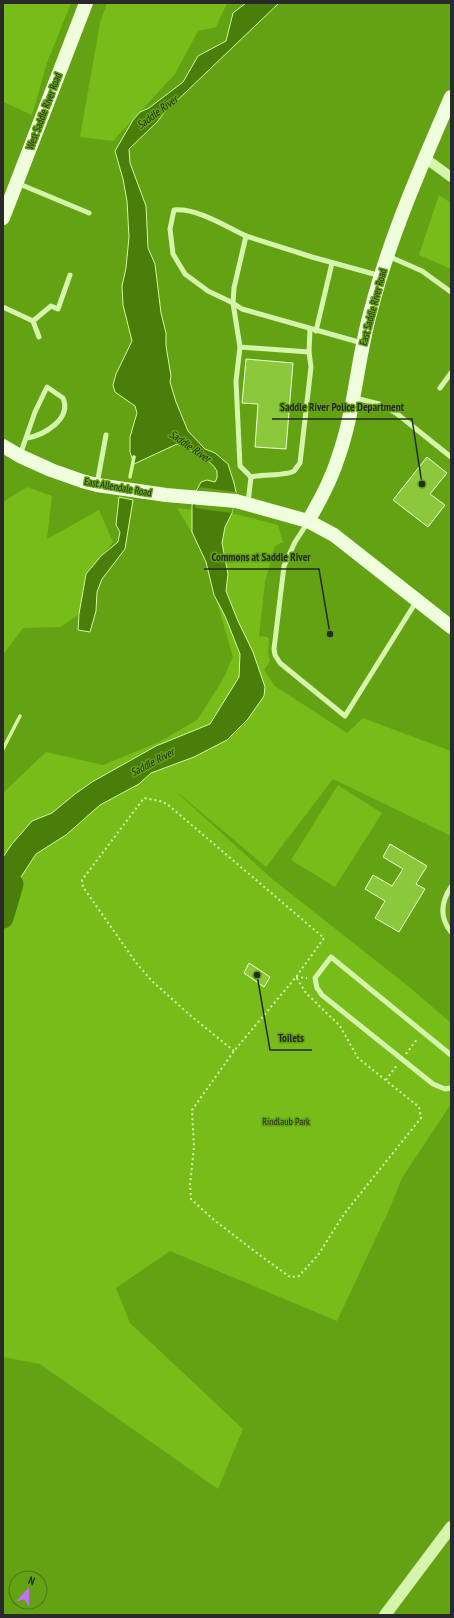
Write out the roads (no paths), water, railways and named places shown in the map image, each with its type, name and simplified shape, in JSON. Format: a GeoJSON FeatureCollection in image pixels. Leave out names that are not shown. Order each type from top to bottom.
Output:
{"type":"FeatureCollection","features":[{"type":"Feature","properties":{"kind":"main road","name":"West Saddle River Road"},"geometry":{"type":"LineString","coordinates":[[3,218],[86,3]]}},
{"type":"Feature","properties":{"kind":"main road","name":"East Saddle River Road"},"geometry":{"type":"LineString","coordinates":[[308,521],[328,484],[338,459],[346,430],[362,344],[387,255],[401,217],[451,97]]}},
{"type":"Feature","properties":{"kind":"main road","name":"East Allendale Road"},"geometry":{"type":"LineString","coordinates":[[3,446],[20,456],[66,476],[97,485],[166,495],[242,502],[308,521]]}},
{"type":"Feature","properties":{"kind":"main road"},"geometry":{"type":"LineString","coordinates":[[308,521],[334,535],[451,627]]}},
{"type":"Feature","properties":{"kind":"street"},"geometry":{"type":"LineString","coordinates":[[425,158],[451,177]]}},
{"type":"Feature","properties":{"kind":"street"},"geometry":{"type":"LineString","coordinates":[[385,1615],[451,1527]]}},
{"type":"Feature","properties":{"kind":"lane"},"geometry":{"type":"LineString","coordinates":[[16,183],[89,213]]}},
{"type":"Feature","properties":{"kind":"lane"},"geometry":{"type":"LineString","coordinates":[[362,344],[242,309],[208,291],[185,274],[173,254],[170,229],[174,210],[184,209],[194,212],[246,236],[332,263],[381,276]]}},
{"type":"Feature","properties":{"kind":"lane"},"geometry":{"type":"LineString","coordinates":[[246,236],[234,288],[233,303],[240,347],[236,381],[240,466],[252,477]]}},
{"type":"Feature","properties":{"kind":"lane"},"geometry":{"type":"LineString","coordinates":[[387,255],[422,271],[451,292]]}},
{"type":"Feature","properties":{"kind":"lane"},"geometry":{"type":"LineString","coordinates":[[316,331],[332,263]]}},
{"type":"Feature","properties":{"kind":"lane"},"geometry":{"type":"LineString","coordinates":[[33,321],[51,306],[58,309],[70,275]]}},
{"type":"Feature","properties":{"kind":"lane"},"geometry":{"type":"LineString","coordinates":[[3,307],[33,321],[39,337]]}},
{"type":"Feature","properties":{"kind":"lane"},"geometry":{"type":"LineString","coordinates":[[252,477],[262,474],[286,474],[294,471],[300,463],[312,367],[309,352],[310,329]]}},
{"type":"Feature","properties":{"kind":"lane"},"geometry":{"type":"LineString","coordinates":[[240,347],[309,352]]}},
{"type":"Feature","properties":{"kind":"lane"},"geometry":{"type":"LineString","coordinates":[[440,388],[451,373]]}},
{"type":"Feature","properties":{"kind":"lane"},"geometry":{"type":"LineString","coordinates":[[20,456],[35,412],[47,387],[63,398],[65,407],[63,413],[44,433],[27,438]]}},
{"type":"Feature","properties":{"kind":"lane"},"geometry":{"type":"LineString","coordinates":[[352,398],[379,404],[396,413],[451,457]]}},
{"type":"Feature","properties":{"kind":"lane"},"geometry":{"type":"LineString","coordinates":[[97,485],[106,436]]}},
{"type":"Feature","properties":{"kind":"lane"},"geometry":{"type":"LineString","coordinates":[[242,502],[252,477]]}},
{"type":"Feature","properties":{"kind":"lane"},"geometry":{"type":"LineString","coordinates":[[308,521],[295,542],[284,566],[274,649],[275,655],[280,663],[345,716],[417,599]]}},
{"type":"Feature","properties":{"kind":"lane"},"geometry":{"type":"LineString","coordinates":[[451,887],[444,897],[442,913],[445,925],[451,932]]}},
{"type":"Feature","properties":{"kind":"lane"},"geometry":{"type":"LineString","coordinates":[[451,1055],[331,957],[314,978],[317,988],[322,995],[420,1074],[433,1084],[445,1089],[451,1088]]}},
{"type":"Feature","properties":{"kind":"water"},"geometry":{"type":"Polygon","coordinates":[[[246,3],[279,3],[164,113],[157,122],[129,149],[130,163],[146,206],[148,248],[155,264],[161,313],[166,333],[166,346],[171,376],[170,382],[176,402],[188,431],[205,449],[215,453],[228,464],[234,483],[236,492],[232,513],[225,527],[222,543],[228,574],[226,591],[253,652],[265,687],[264,696],[248,719],[227,740],[194,757],[151,773],[139,784],[100,805],[66,835],[36,854],[19,880],[10,912],[3,911],[3,857],[32,821],[52,813],[92,782],[156,746],[210,724],[239,677],[240,654],[225,616],[214,595],[206,562],[192,532],[192,506],[194,495],[201,482],[207,480],[215,482],[217,478],[217,471],[210,462],[177,444],[134,464],[130,452],[130,437],[137,413],[135,406],[115,392],[113,385],[116,374],[132,341],[123,305],[122,286],[126,268],[129,237],[127,201],[123,179],[115,151],[133,120],[140,112],[149,108],[183,82],[198,56],[226,41],[233,13],[246,3]]]}},
{"type":"Feature","properties":{"kind":"water"},"geometry":{"type":"Polygon","coordinates":[[[119,497],[133,500],[125,549],[102,579],[97,592],[96,611],[90,632],[78,630],[79,614],[86,574],[101,556],[118,542],[120,532],[116,525],[119,497]]]}},
{"type":"Feature","properties":{"kind":"waterway"},"geometry":{"type":"LineString","coordinates":[[130,477],[134,457]]}},
{"type":"Feature","properties":{"kind":"waterway"},"geometry":{"type":"LineString","coordinates":[[3,749],[20,716]]}},
{"type":"Feature","properties":{"kind":"waterway","name":"Saddle River"},"geometry":{"type":"LineString","coordinates":[[3,918],[13,884]]}},
{"type":"Feature","properties":{"kind":"place","name":"Saddle River Police Department"},"geometry":{"type":"Point","coordinates":[422,484]}},
{"type":"Feature","properties":{"kind":"place","name":"Commons at Saddle River"},"geometry":{"type":"Point","coordinates":[330,634]}},
{"type":"Feature","properties":{"kind":"place","name":"Toilets"},"geometry":{"type":"Point","coordinates":[257,975]}},
{"type":"Feature","properties":{"kind":"park label","name":"Rindlaub Park"},"geometry":{"type":"Point","coordinates":[286,1121]}}]}
